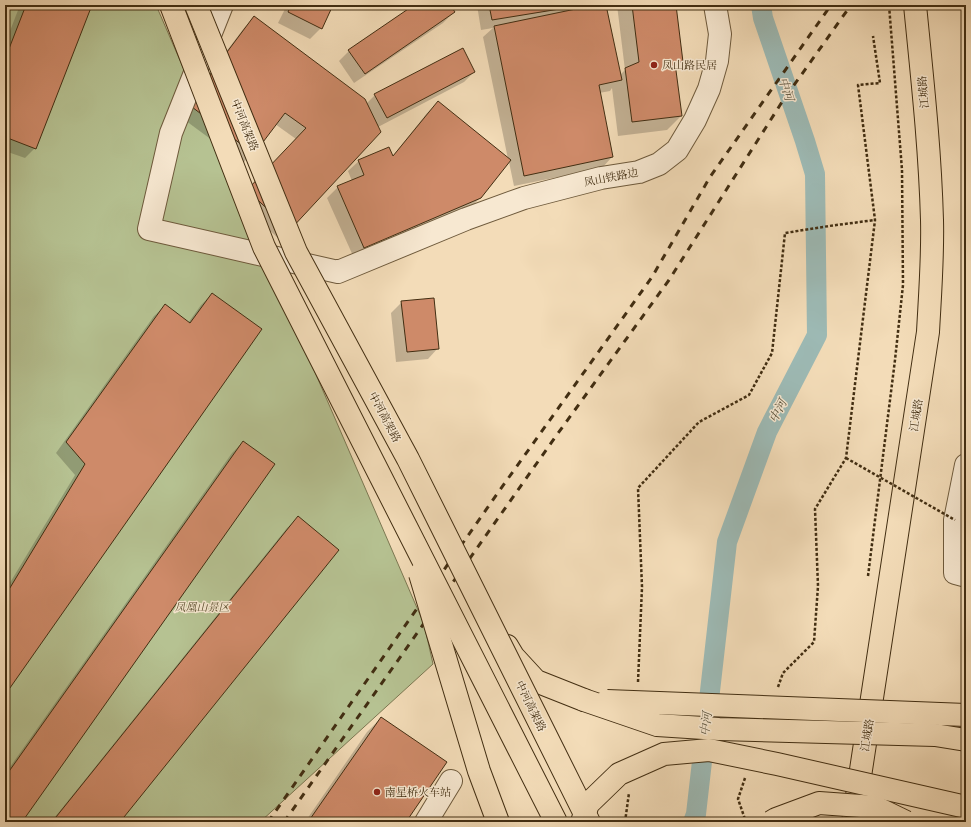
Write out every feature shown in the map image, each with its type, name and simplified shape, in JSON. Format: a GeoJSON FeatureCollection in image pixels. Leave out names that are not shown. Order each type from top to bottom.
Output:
{"type":"FeatureCollection","features":[{"type":"Feature","properties":{"kind":"main road"},"geometry":{"type":"LineString","coordinates":[[170,5],[264,247],[556,822]]}},
{"type":"Feature","properties":{"kind":"main road","name":"中河高架路"},"geometry":{"type":"LineString","coordinates":[[196,5],[296,252],[408,459],[589,822]]}},
{"type":"Feature","properties":{"kind":"main road","name":"江城路"},"geometry":{"type":"LineString","coordinates":[[853,822],[928,332],[932,275],[932,221],[925,104],[915,5]]}},
{"type":"Feature","properties":{"kind":"main road"},"geometry":{"type":"LineString","coordinates":[[403,519],[479,772],[498,822]]}},
{"type":"Feature","properties":{"kind":"main road"},"geometry":{"type":"LineString","coordinates":[[482,607],[513,656],[536,681],[584,700],[657,725],[719,730],[935,735],[966,740]]}},
{"type":"Feature","properties":{"kind":"main road"},"geometry":{"type":"LineString","coordinates":[[584,700],[966,715]]}},
{"type":"Feature","properties":{"kind":"main road"},"geometry":{"type":"LineString","coordinates":[[582,822],[588,804],[619,774],[664,754],[709,750],[966,807]]}},
{"type":"Feature","properties":{"kind":"main road"},"geometry":{"type":"LineString","coordinates":[[772,822],[776,819],[819,803],[875,808],[906,822]]}},
{"type":"Feature","properties":{"kind":"street","name":"凤山铁路边"},"geometry":{"type":"LineString","coordinates":[[222,5],[171,133],[149,229],[338,272],[466,219],[524,198],[601,178],[640,172],[659,164],[677,150],[695,120],[709,89],[717,61],[720,34],[715,5]]}},
{"type":"Feature","properties":{"kind":"street"},"geometry":{"type":"LineString","coordinates":[[966,465],[955,520],[956,574],[966,576]]}},
{"type":"Feature","properties":{"kind":"street"},"geometry":{"type":"LineString","coordinates":[[426,822],[452,781]]}},
{"type":"Feature","properties":{"kind":"path"},"geometry":{"type":"LineString","coordinates":[[868,578],[904,285],[902,170],[889,5]]}},
{"type":"Feature","properties":{"kind":"path"},"geometry":{"type":"LineString","coordinates":[[777,688],[783,673],[814,642],[818,586],[815,508],[846,458],[875,220],[858,85],[880,83],[873,36]]}},
{"type":"Feature","properties":{"kind":"path"},"geometry":{"type":"LineString","coordinates":[[638,688],[642,586],[638,488],[699,422],[749,395],[772,353],[785,233],[875,220]]}},
{"type":"Feature","properties":{"kind":"path"},"geometry":{"type":"LineString","coordinates":[[846,458],[955,520]]}},
{"type":"Feature","properties":{"kind":"path"},"geometry":{"type":"LineString","coordinates":[[746,777],[738,799],[746,822]]}},
{"type":"Feature","properties":{"kind":"path"},"geometry":{"type":"LineString","coordinates":[[625,822],[629,790]]}},
{"type":"Feature","properties":{"kind":"green space","name":"凤凰山景区"},"geometry":{"type":"Polygon","coordinates":[[[5,5],[156,5],[424,624],[433,664],[260,822],[5,822],[5,5]]]}},
{"type":"Feature","properties":{"kind":"building"},"geometry":{"type":"Polygon","coordinates":[[[26,5],[92,5],[36,149],[5,137],[5,59],[26,5]]]}},
{"type":"Feature","properties":{"kind":"building"},"geometry":{"type":"Polygon","coordinates":[[[291,5],[333,5],[322,29],[288,12],[291,5]]]}},
{"type":"Feature","properties":{"kind":"building"},"geometry":{"type":"Polygon","coordinates":[[[414,5],[450,5],[455,12],[365,74],[348,50],[414,5]]]}},
{"type":"Feature","properties":{"kind":"building"},"geometry":{"type":"Polygon","coordinates":[[[489,5],[584,5],[492,20],[489,5]]]}},
{"type":"Feature","properties":{"kind":"building"},"geometry":{"type":"Polygon","coordinates":[[[595,5],[606,5],[622,80],[599,85],[613,157],[524,176],[494,26],[595,5]]]}},
{"type":"Feature","properties":{"kind":"building","name":"凤山路民居"},"geometry":{"type":"Polygon","coordinates":[[[632,5],[676,5],[683,62],[675,63],[682,116],[632,122],[625,68],[639,62],[632,5]]]}},
{"type":"Feature","properties":{"kind":"building"},"geometry":{"type":"Polygon","coordinates":[[[254,16],[365,99],[381,132],[290,230],[247,190],[306,128],[285,113],[254,154],[188,104],[254,16]]]}},
{"type":"Feature","properties":{"kind":"building"},"geometry":{"type":"Polygon","coordinates":[[[463,48],[475,72],[387,118],[374,94],[463,48]]]}},
{"type":"Feature","properties":{"kind":"building"},"geometry":{"type":"Polygon","coordinates":[[[438,101],[511,160],[481,198],[364,248],[337,186],[364,175],[358,160],[389,147],[393,156],[438,101]]]}},
{"type":"Feature","properties":{"kind":"building"},"geometry":{"type":"Polygon","coordinates":[[[212,293],[262,329],[5,695],[5,596],[85,464],[66,442],[165,304],[190,323],[212,293]]]}},
{"type":"Feature","properties":{"kind":"building"},"geometry":{"type":"Polygon","coordinates":[[[434,298],[439,349],[407,352],[401,301],[434,298]]]}},
{"type":"Feature","properties":{"kind":"building"},"geometry":{"type":"Polygon","coordinates":[[[243,441],[275,464],[22,822],[5,822],[5,777],[243,441]]]}},
{"type":"Feature","properties":{"kind":"building"},"geometry":{"type":"Polygon","coordinates":[[[298,516],[339,550],[120,822],[52,822],[298,516]]]}},
{"type":"Feature","properties":{"kind":"building","name":"南星桥火车站"},"geometry":{"type":"Polygon","coordinates":[[[381,717],[447,762],[406,822],[308,822],[381,717]]]}},
{"type":"Feature","properties":{"kind":"waterway","name":"中河"},"geometry":{"type":"LineString","coordinates":[[693,822],[696,814],[727,542],[767,432],[817,335],[815,174],[763,18],[761,5]]}},
{"type":"Feature","properties":{"kind":"railway"},"geometry":{"type":"LineString","coordinates":[[268,822],[497,494],[652,277],[710,177],[831,5]]}},
{"type":"Feature","properties":{"kind":"railway"},"geometry":{"type":"LineString","coordinates":[[284,822],[556,436],[669,280],[782,102],[851,5]]}},
{"type":"Feature","properties":{"kind":"place","name":"凤山路民居"},"geometry":{"type":"Point","coordinates":[654,65]}},
{"type":"Feature","properties":{"kind":"place","name":"南星桥火车站"},"geometry":{"type":"Point","coordinates":[377,792]}}]}
